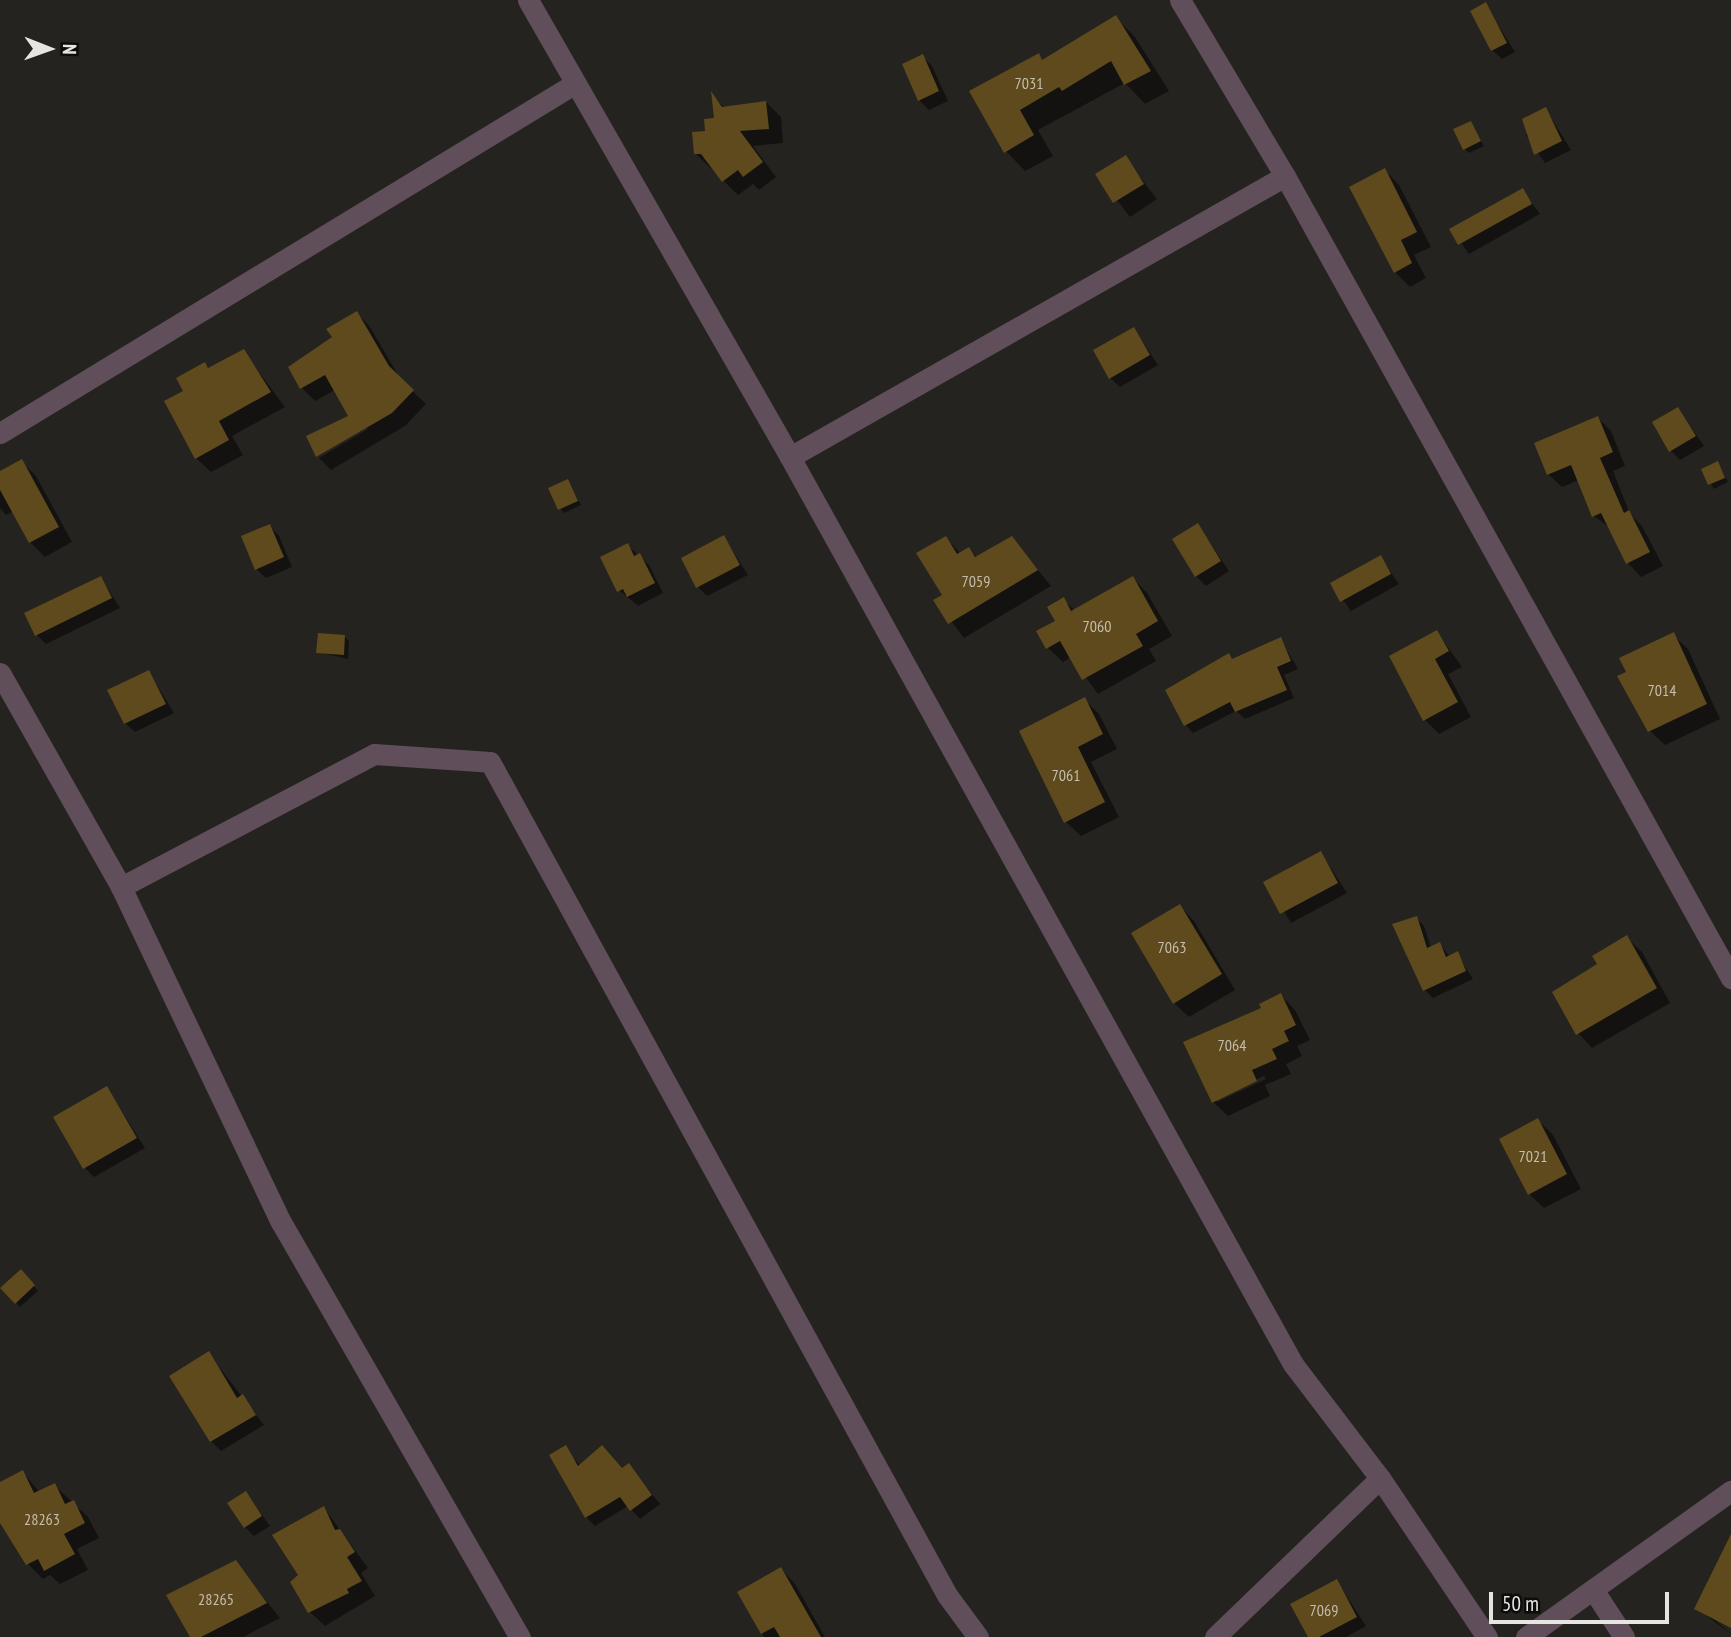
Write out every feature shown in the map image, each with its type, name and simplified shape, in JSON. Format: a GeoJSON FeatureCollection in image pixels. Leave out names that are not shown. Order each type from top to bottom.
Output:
{"type":"FeatureCollection","features":[{"type":"Feature","properties":{"kind":"street"},"geometry":{"type":"LineString","coordinates":[[528,0],[790,457],[1293,1364],[1380,1478],[1487,1637]]}},
{"type":"Feature","properties":{"kind":"street"},"geometry":{"type":"LineString","coordinates":[[1180,0],[1285,176],[1731,978]]}},
{"type":"Feature","properties":{"kind":"street"},"geometry":{"type":"LineString","coordinates":[[0,433],[574,84]]}},
{"type":"Feature","properties":{"kind":"street"},"geometry":{"type":"LineString","coordinates":[[790,457],[1285,176]]}},
{"type":"Feature","properties":{"kind":"street"},"geometry":{"type":"LineString","coordinates":[[0,673],[121,887],[281,1222],[520,1637]]}},
{"type":"Feature","properties":{"kind":"street"},"geometry":{"type":"LineString","coordinates":[[121,887],[374,754],[490,762],[947,1595],[978,1637]]}},
{"type":"Feature","properties":{"kind":"street"},"geometry":{"type":"LineString","coordinates":[[1215,1637],[1380,1478]]}},
{"type":"Feature","properties":{"kind":"street"},"geometry":{"type":"LineString","coordinates":[[1526,1637],[1731,1491]]}},
{"type":"Feature","properties":{"kind":"street"},"geometry":{"type":"LineString","coordinates":[[1594,1591],[1624,1637]]}},
{"type":"Feature","properties":{"kind":"building"},"geometry":{"type":"Polygon","coordinates":[[[1486,2],[1507,43],[1491,51],[1470,11],[1486,2]]]}},
{"type":"Feature","properties":{"kind":"building"},"geometry":{"type":"Polygon","coordinates":[[[1116,15],[1151,71],[1124,85],[1111,61],[1062,91],[1059,87],[1020,110],[1034,135],[1004,153],[969,91],[1039,53],[1042,60],[1116,15]]]}},
{"type":"Feature","properties":{"kind":"building"},"geometry":{"type":"Polygon","coordinates":[[[923,54],[939,91],[918,101],[902,64],[923,54]]]}},
{"type":"Feature","properties":{"kind":"building"},"geometry":{"type":"Polygon","coordinates":[[[711,91],[722,107],[766,101],[769,129],[740,131],[763,162],[743,177],[738,170],[722,182],[701,154],[694,154],[692,132],[705,131],[704,119],[714,118],[711,91]]]}},
{"type":"Feature","properties":{"kind":"building"},"geometry":{"type":"Polygon","coordinates":[[[1546,107],[1562,141],[1534,155],[1522,119],[1546,107]]]}},
{"type":"Feature","properties":{"kind":"building"},"geometry":{"type":"Polygon","coordinates":[[[1471,121],[1481,141],[1463,150],[1453,129],[1471,121]]]}},
{"type":"Feature","properties":{"kind":"building"},"geometry":{"type":"Polygon","coordinates":[[[1126,155],[1144,184],[1113,203],[1095,174],[1126,155]]]}},
{"type":"Feature","properties":{"kind":"building"},"geometry":{"type":"Polygon","coordinates":[[[1385,168],[1417,232],[1401,240],[1412,263],[1394,273],[1349,187],[1385,168]]]}},
{"type":"Feature","properties":{"kind":"building"},"geometry":{"type":"Polygon","coordinates":[[[1523,188],[1532,204],[1458,245],[1449,229],[1523,188]]]}},
{"type":"Feature","properties":{"kind":"building"},"geometry":{"type":"Polygon","coordinates":[[[357,311],[389,366],[414,390],[392,413],[316,457],[306,436],[348,416],[325,375],[300,389],[288,367],[332,337],[326,329],[357,311]]]}},
{"type":"Feature","properties":{"kind":"building"},"geometry":{"type":"Polygon","coordinates":[[[1134,327],[1150,355],[1109,379],[1093,350],[1134,327]]]}},
{"type":"Feature","properties":{"kind":"building"},"geometry":{"type":"Polygon","coordinates":[[[244,349],[271,392],[219,421],[229,440],[195,459],[164,401],[183,391],[176,378],[205,362],[208,368],[244,349]]]}},
{"type":"Feature","properties":{"kind":"building"},"geometry":{"type":"Polygon","coordinates":[[[1678,407],[1696,436],[1669,452],[1652,422],[1678,407]]]}},
{"type":"Feature","properties":{"kind":"building"},"geometry":{"type":"Polygon","coordinates":[[[1598,416],[1613,452],[1600,458],[1624,513],[1629,510],[1650,552],[1626,564],[1601,513],[1592,517],[1571,465],[1547,475],[1534,443],[1598,416]]]}},
{"type":"Feature","properties":{"kind":"building"},"geometry":{"type":"Polygon","coordinates":[[[22,459],[59,527],[29,543],[0,490],[0,471],[22,459]]]}},
{"type":"Feature","properties":{"kind":"building"},"geometry":{"type":"Polygon","coordinates":[[[1718,461],[1725,478],[1708,485],[1701,469],[1718,461]]]}},
{"type":"Feature","properties":{"kind":"building"},"geometry":{"type":"Polygon","coordinates":[[[568,479],[578,501],[558,510],[548,488],[568,479]]]}},
{"type":"Feature","properties":{"kind":"building"},"geometry":{"type":"Polygon","coordinates":[[[1198,523],[1221,561],[1195,577],[1172,539],[1198,523]]]}},
{"type":"Feature","properties":{"kind":"building"},"geometry":{"type":"Polygon","coordinates":[[[270,524],[284,557],[255,570],[241,536],[270,524]]]}},
{"type":"Feature","properties":{"kind":"building"},"geometry":{"type":"Polygon","coordinates":[[[724,535],[740,565],[696,588],[681,558],[724,535]]]}},
{"type":"Feature","properties":{"kind":"building"},"geometry":{"type":"Polygon","coordinates":[[[946,536],[957,554],[969,547],[975,557],[1012,536],[1038,570],[948,624],[933,600],[942,595],[916,553],[946,536]]]}},
{"type":"Feature","properties":{"kind":"building"},"geometry":{"type":"Polygon","coordinates":[[[628,543],[634,556],[640,553],[655,583],[627,597],[623,589],[617,592],[600,557],[628,543]]]}},
{"type":"Feature","properties":{"kind":"building"},"geometry":{"type":"Polygon","coordinates":[[[1381,555],[1391,574],[1340,602],[1330,583],[1381,555]]]}},
{"type":"Feature","properties":{"kind":"building"},"geometry":{"type":"Polygon","coordinates":[[[101,576],[112,598],[35,636],[24,613],[101,576]]]}},
{"type":"Feature","properties":{"kind":"building"},"geometry":{"type":"Polygon","coordinates":[[[1133,576],[1158,621],[1136,634],[1143,646],[1082,680],[1060,641],[1046,649],[1036,631],[1055,621],[1047,607],[1064,597],[1071,611],[1133,576]]]}},
{"type":"Feature","properties":{"kind":"building"},"geometry":{"type":"Polygon","coordinates":[[[1437,630],[1449,651],[1435,659],[1458,702],[1423,721],[1389,656],[1437,630]]]}},
{"type":"Feature","properties":{"kind":"building"},"geometry":{"type":"Polygon","coordinates":[[[1674,632],[1707,704],[1648,732],[1617,676],[1626,672],[1619,658],[1674,632]]]}},
{"type":"Feature","properties":{"kind":"building"},"geometry":{"type":"Polygon","coordinates":[[[318,633],[345,635],[344,655],[316,653],[318,633]]]}},
{"type":"Feature","properties":{"kind":"building"},"geometry":{"type":"Polygon","coordinates":[[[1281,637],[1291,661],[1277,667],[1287,690],[1235,712],[1230,702],[1184,726],[1165,690],[1229,653],[1232,659],[1281,637]]]}},
{"type":"Feature","properties":{"kind":"building"},"geometry":{"type":"Polygon","coordinates":[[[149,670],[166,704],[124,724],[107,690],[149,670]]]}},
{"type":"Feature","properties":{"kind":"building"},"geometry":{"type":"Polygon","coordinates":[[[1085,697],[1103,734],[1078,747],[1105,802],[1064,823],[1019,731],[1085,697]]]}},
{"type":"Feature","properties":{"kind":"building"},"geometry":{"type":"Polygon","coordinates":[[[1321,851],[1338,883],[1280,914],[1263,882],[1321,851]]]}},
{"type":"Feature","properties":{"kind":"building"},"geometry":{"type":"Polygon","coordinates":[[[1180,904],[1222,974],[1173,1004],[1131,933],[1180,904]]]}},
{"type":"Feature","properties":{"kind":"building"},"geometry":{"type":"Polygon","coordinates":[[[1417,916],[1427,948],[1440,942],[1446,957],[1458,951],[1466,971],[1423,991],[1392,924],[1417,916]]]}},
{"type":"Feature","properties":{"kind":"building"},"geometry":{"type":"Polygon","coordinates":[[[1627,935],[1657,988],[1576,1035],[1552,992],[1597,964],[1592,956],[1627,935]]]}},
{"type":"Feature","properties":{"kind":"building"},"geometry":{"type":"Polygon","coordinates":[[[1281,993],[1296,1025],[1284,1031],[1289,1041],[1272,1049],[1277,1059],[1252,1070],[1257,1081],[1212,1103],[1183,1042],[1261,1008],[1259,1004],[1281,993]]]}},
{"type":"Feature","properties":{"kind":"building"},"geometry":{"type":"Polygon","coordinates":[[[107,1086],[137,1138],[83,1169],[53,1117],[107,1086]]]}},
{"type":"Feature","properties":{"kind":"building"},"geometry":{"type":"Polygon","coordinates":[[[1538,1118],[1567,1174],[1528,1195],[1499,1139],[1538,1118]]]}},
{"type":"Feature","properties":{"kind":"building"},"geometry":{"type":"Polygon","coordinates":[[[21,1269],[35,1285],[15,1304],[0,1288],[21,1269]]]}},
{"type":"Feature","properties":{"kind":"building"},"geometry":{"type":"Polygon","coordinates":[[[209,1351],[237,1398],[243,1394],[256,1415],[210,1442],[169,1376],[209,1351]]]}},
{"type":"Feature","properties":{"kind":"building"},"geometry":{"type":"Polygon","coordinates":[[[566,1445],[578,1466],[602,1445],[622,1468],[629,1463],[652,1495],[630,1511],[620,1497],[585,1518],[549,1455],[566,1445]]]}},
{"type":"Feature","properties":{"kind":"building"},"geometry":{"type":"Polygon","coordinates":[[[23,1470],[34,1493],[55,1483],[65,1504],[74,1500],[85,1523],[64,1534],[75,1554],[44,1571],[38,1559],[26,1565],[0,1523],[0,1482],[23,1470]]]}},
{"type":"Feature","properties":{"kind":"building"},"geometry":{"type":"Polygon","coordinates":[[[246,1491],[262,1516],[244,1528],[227,1503],[246,1491]]]}},
{"type":"Feature","properties":{"kind":"building"},"geometry":{"type":"Polygon","coordinates":[[[324,1506],[335,1530],[340,1529],[355,1552],[347,1557],[362,1581],[347,1589],[349,1593],[308,1613],[290,1582],[298,1575],[272,1535],[324,1506]]]}},
{"type":"Feature","properties":{"kind":"building"},"geometry":{"type":"Polygon","coordinates":[[[1731,1534],[1731,1628],[1694,1609],[1731,1534]]]}},
{"type":"Feature","properties":{"kind":"building"},"geometry":{"type":"Polygon","coordinates":[[[236,1560],[267,1603],[201,1637],[190,1637],[166,1595],[236,1560]]]}},
{"type":"Feature","properties":{"kind":"building"},"geometry":{"type":"Polygon","coordinates":[[[781,1567],[821,1637],[780,1637],[774,1627],[761,1634],[737,1592],[781,1567]]]}},
{"type":"Feature","properties":{"kind":"building"},"geometry":{"type":"Polygon","coordinates":[[[1337,1579],[1357,1617],[1319,1637],[1308,1637],[1290,1604],[1337,1579]]]}}]}
